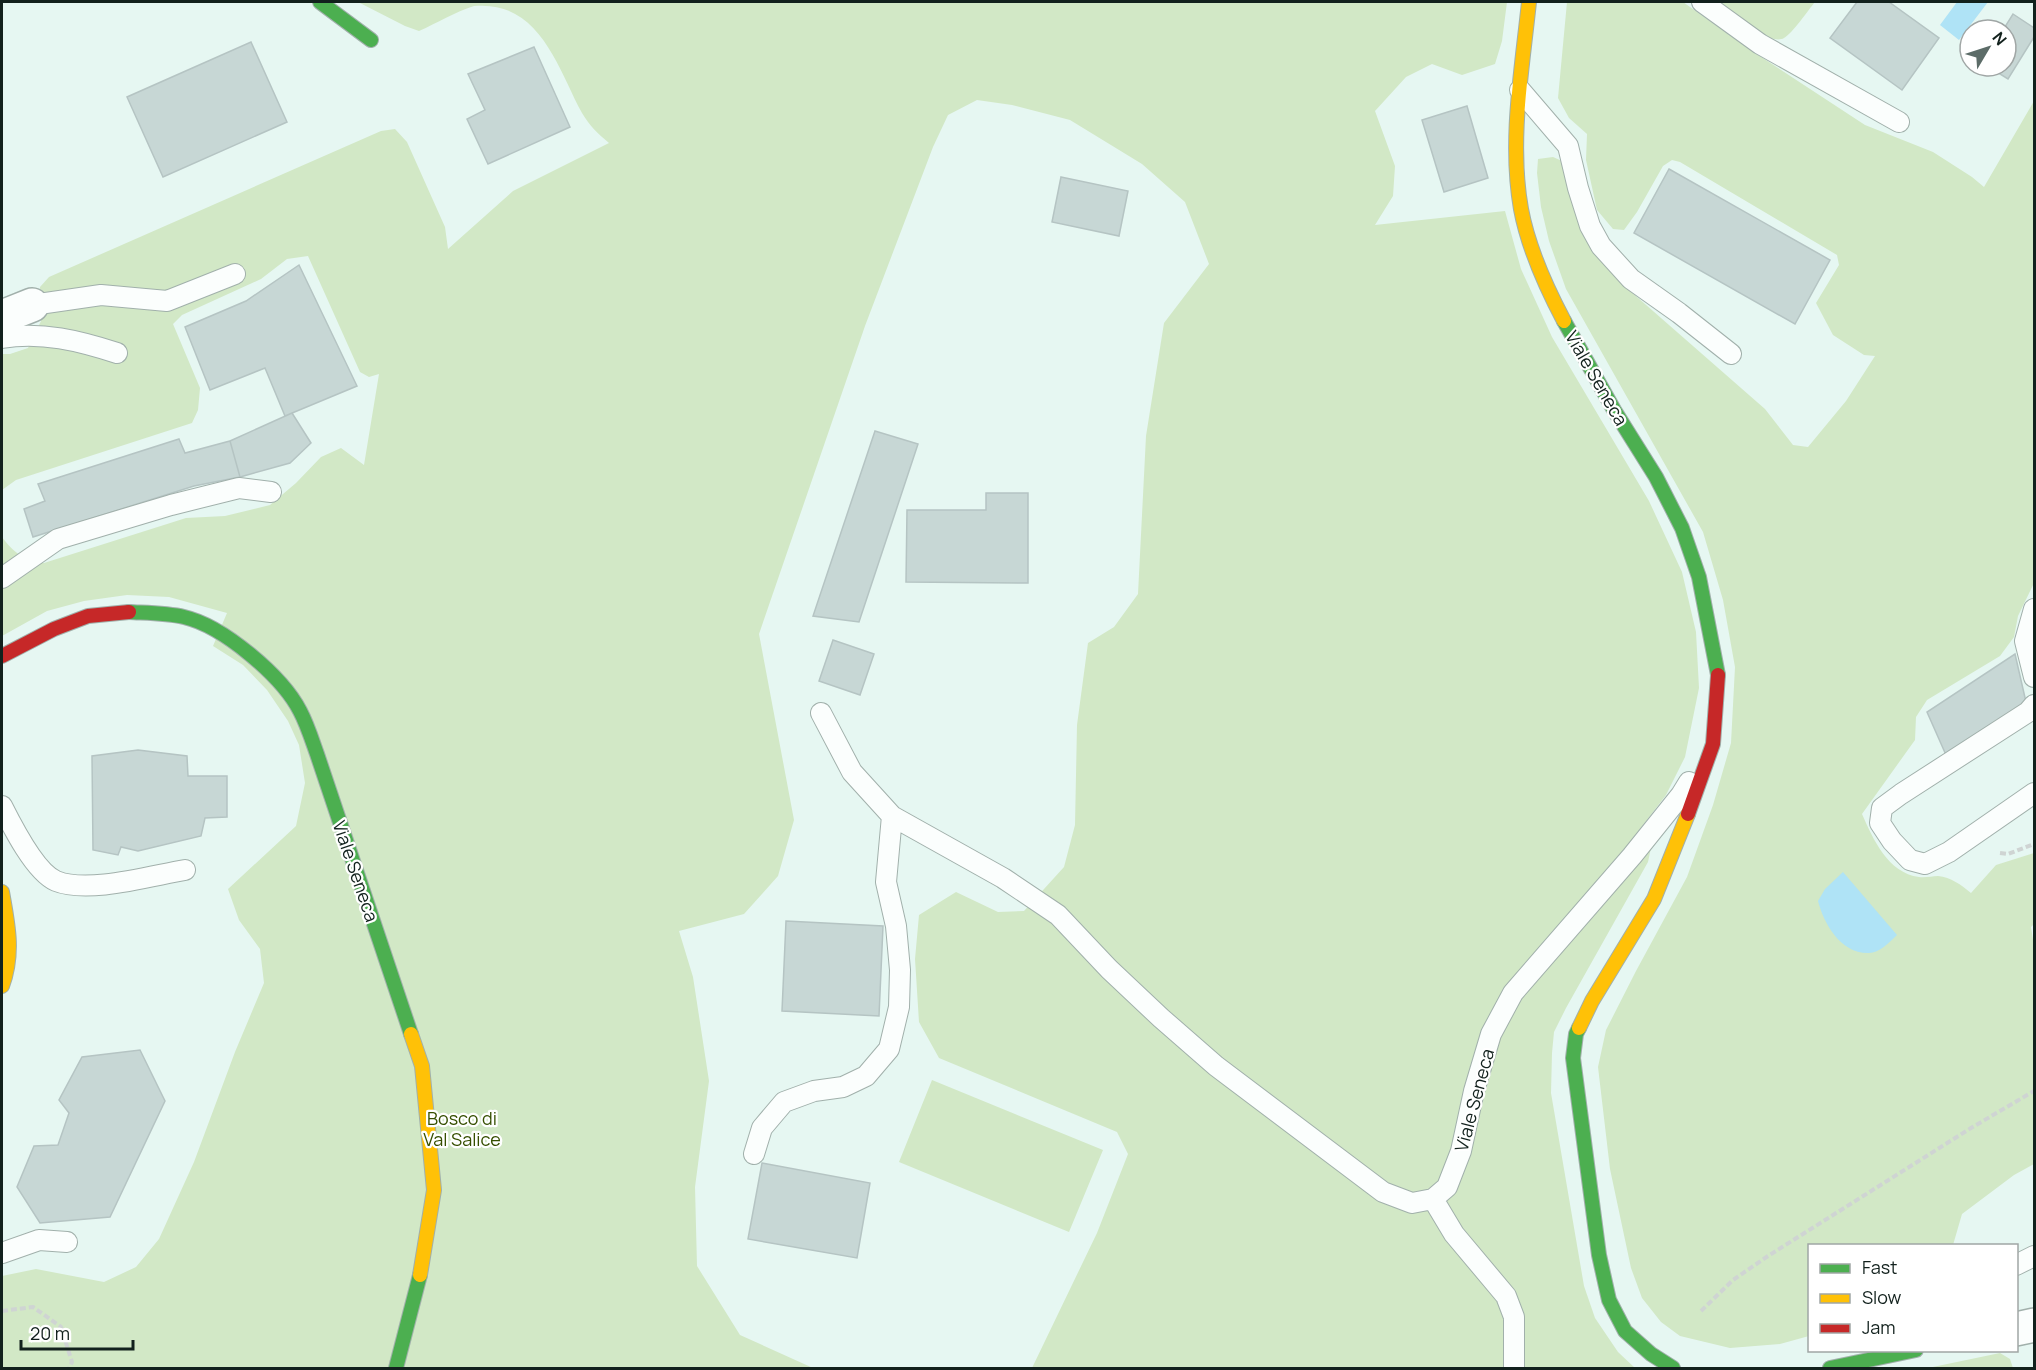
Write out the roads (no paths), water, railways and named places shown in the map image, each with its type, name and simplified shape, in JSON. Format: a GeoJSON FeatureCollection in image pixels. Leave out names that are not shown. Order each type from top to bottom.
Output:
{"type":"FeatureCollection","features":[{"type":"Feature","properties":{"kind":"street"},"geometry":{"type":"LineString","coordinates":[[320,2],[371,40]]}},
{"type":"Feature","properties":{"kind":"street","name":"Viale Seneca"},"geometry":{"type":"LineString","coordinates":[[1529,2],[1516,156],[1521,210],[1535,258],[1560,313],[1614,410],[1656,477],[1682,528],[1699,577],[1718,676],[1713,744],[1679,840],[1654,898],[1592,1001],[1576,1035],[1573,1058],[1599,1255],[1610,1300],[1625,1331],[1651,1354],[1673,1368]]}},
{"type":"Feature","properties":{"kind":"street"},"geometry":{"type":"LineString","coordinates":[[2,317],[32,305]]}},
{"type":"Feature","properties":{"kind":"street","name":"Viale Seneca"},"geometry":{"type":"LineString","coordinates":[[2,656],[54,629],[88,616],[130,612],[185,617],[225,634],[256,658],[300,710],[317,754],[422,1066],[434,1190],[419,1282],[396,1368]]}},
{"type":"Feature","properties":{"kind":"street"},"geometry":{"type":"LineString","coordinates":[[2,892],[10,933],[6,975],[2,986]]}},
{"type":"Feature","properties":{"kind":"street"},"geometry":{"type":"LineString","coordinates":[[2018,1329],[2034,1325]]}},
{"type":"Feature","properties":{"kind":"street"},"geometry":{"type":"LineString","coordinates":[[1833,1368],[1907,1352]]}},
{"type":"Feature","properties":{"kind":"lane"},"geometry":{"type":"LineString","coordinates":[[1702,2],[1760,44],[1899,122]]}},
{"type":"Feature","properties":{"kind":"lane"},"geometry":{"type":"LineString","coordinates":[[1520,90],[1568,146],[1590,226],[1601,246],[1631,279],[1731,354]]}},
{"type":"Feature","properties":{"kind":"lane"},"geometry":{"type":"LineString","coordinates":[[32,305],[101,295],[167,301],[235,274]]}},
{"type":"Feature","properties":{"kind":"lane"},"geometry":{"type":"LineString","coordinates":[[2,338],[60,337],[117,353]]}},
{"type":"Feature","properties":{"kind":"lane"},"geometry":{"type":"LineString","coordinates":[[2,578],[58,539],[171,505],[239,488],[271,492]]}},
{"type":"Feature","properties":{"kind":"lane"},"geometry":{"type":"LineString","coordinates":[[2034,609],[2025,641],[2034,677]]}},
{"type":"Feature","properties":{"kind":"lane"},"geometry":{"type":"LineString","coordinates":[[2034,705],[2028,712],[1882,808],[1880,823],[1892,841],[1910,860],[1925,864],[1949,852],[2034,793]]}},
{"type":"Feature","properties":{"kind":"lane"},"geometry":{"type":"LineString","coordinates":[[821,713],[852,772],[892,816],[1003,878],[1058,915],[1109,969],[1216,1066],[1383,1192],[1412,1203],[1433,1199],[1454,1234],[1506,1296],[1514,1317],[1514,1368]]}},
{"type":"Feature","properties":{"kind":"lane","name":"Viale Seneca"},"geometry":{"type":"LineString","coordinates":[[1433,1199],[1447,1187],[1461,1151],[1473,1091],[1491,1035],[1513,993],[1632,856],[1681,795],[1713,744]]}},
{"type":"Feature","properties":{"kind":"lane"},"geometry":{"type":"LineString","coordinates":[[2,806],[34,862],[55,880],[89,887],[184,870]]}},
{"type":"Feature","properties":{"kind":"lane"},"geometry":{"type":"LineString","coordinates":[[754,1154],[762,1128],[784,1102],[814,1091],[843,1087],[866,1076],[889,1049],[899,1007],[900,970],[896,926],[886,882],[892,816]]}},
{"type":"Feature","properties":{"kind":"lane"},"geometry":{"type":"LineString","coordinates":[[2,1253],[39,1240],[67,1242]]}},
{"type":"Feature","properties":{"kind":"lane"},"geometry":{"type":"LineString","coordinates":[[2018,1264],[2034,1256]]}},
{"type":"Feature","properties":{"kind":"lane"},"geometry":{"type":"LineString","coordinates":[[1833,1368],[1857,1352]]}},
{"type":"Feature","properties":{"kind":"water"},"geometry":{"type":"Polygon","coordinates":[[[1957,2],[1988,2],[1976,18],[1958,18],[1958,39],[1940,25],[1957,2]]]}},
{"type":"Feature","properties":{"kind":"water"},"geometry":{"type":"Polygon","coordinates":[[[1843,872],[1897,935],[1877,951],[1869,953],[1850,949],[1835,936],[1825,919],[1818,901],[1825,889],[1843,872]]]}},
{"type":"Feature","properties":{"kind":"park label","name":"Bosco di Val Salice"},"geometry":{"type":"Point","coordinates":[462,1128]}}]}
